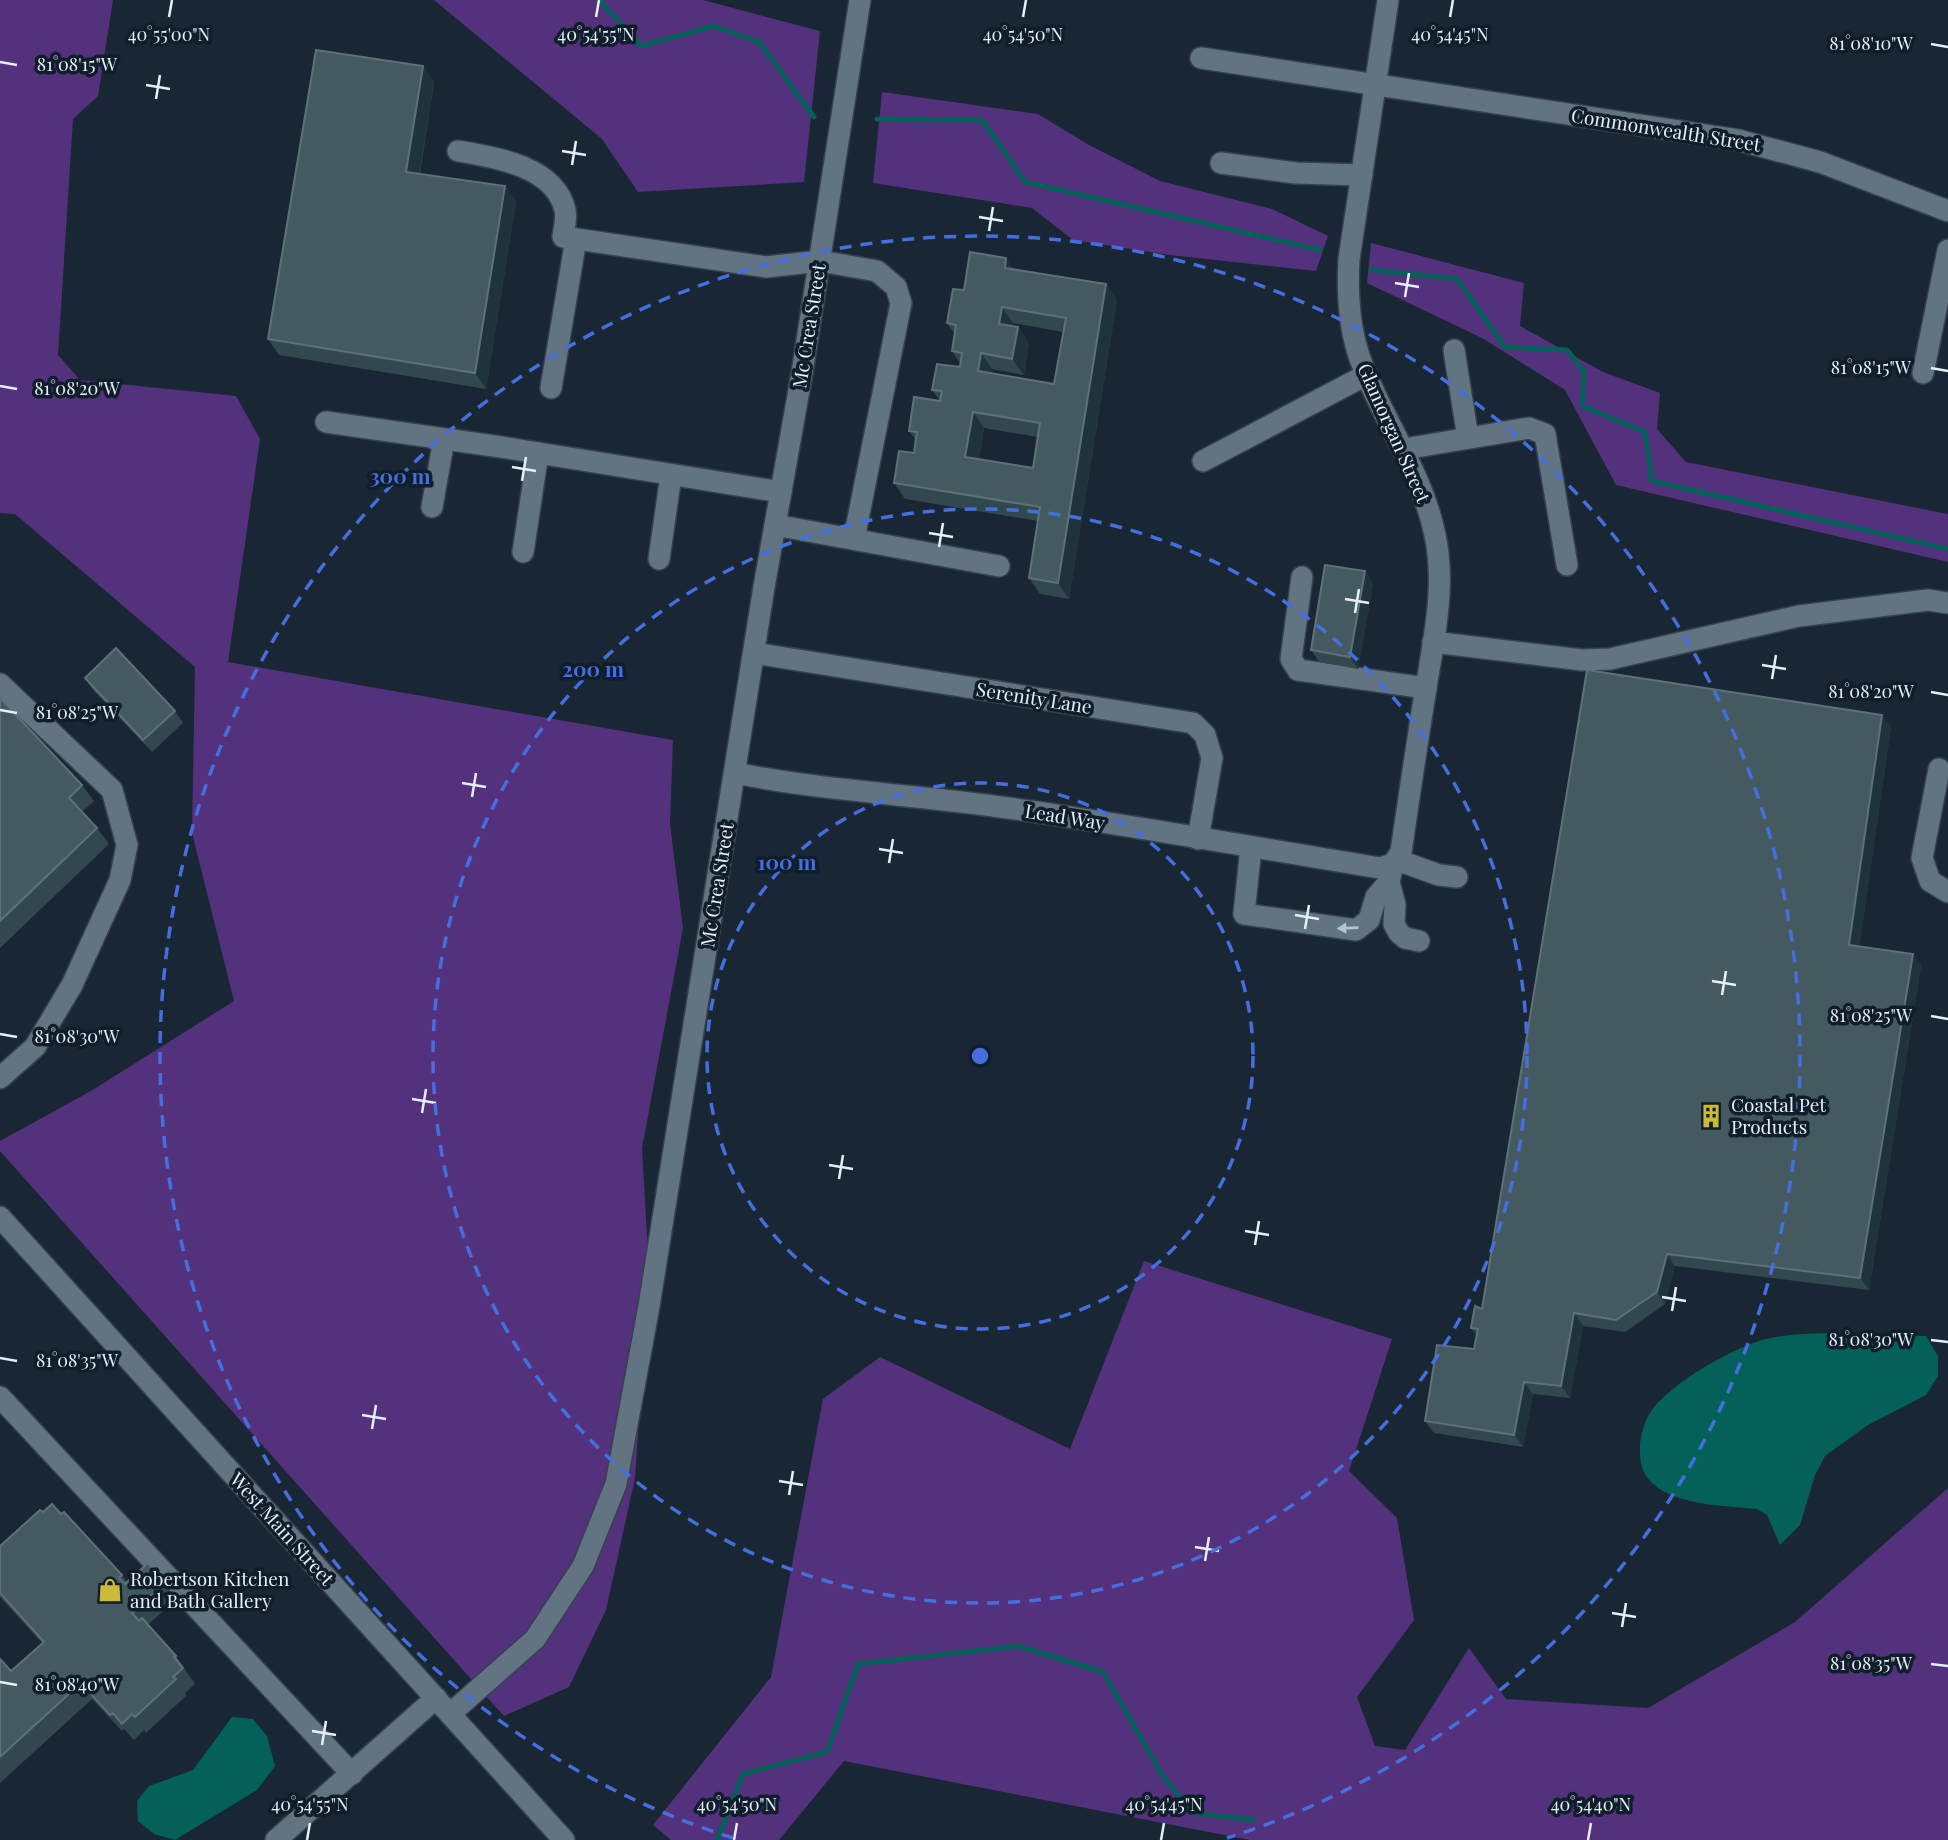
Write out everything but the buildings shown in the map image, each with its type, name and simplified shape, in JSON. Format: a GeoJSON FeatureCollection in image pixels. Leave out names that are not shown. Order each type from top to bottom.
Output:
{"type":"FeatureCollection","features":[{"type":"Feature","properties":{"kind":"street","name":"Mc Crea Street"},"geometry":{"type":"LineString","coordinates":[[276,1840],[352,1774],[535,1639],[583,1566],[616,1484],[649,1306],[820,261],[860,0]]}},
{"type":"Feature","properties":{"kind":"street","name":"Glamorgan Street"},"geometry":{"type":"LineString","coordinates":[[1388,0],[1349,259],[1348,300],[1352,333],[1366,375],[1423,490],[1436,537],[1439,583],[1433,642],[1401,852],[1393,869]]}},
{"type":"Feature","properties":{"kind":"street","name":"Commonwealth Street"},"geometry":{"type":"LineString","coordinates":[[1201,58],[1738,140],[1820,162],[1948,211]]}},
{"type":"Feature","properties":{"kind":"street"},"geometry":{"type":"LineString","coordinates":[[458,151],[504,159],[531,170],[558,193],[566,212],[563,237],[765,267],[820,261],[877,271],[895,287],[901,303],[854,539]]}},
{"type":"Feature","properties":{"kind":"street"},"geometry":{"type":"LineString","coordinates":[[1221,163],[1296,173],[1362,174]]}},
{"type":"Feature","properties":{"kind":"street"},"geometry":{"type":"LineString","coordinates":[[551,388],[576,239]]}},
{"type":"Feature","properties":{"kind":"street"},"geometry":{"type":"LineString","coordinates":[[1923,373],[1948,250]]}},
{"type":"Feature","properties":{"kind":"street"},"geometry":{"type":"LineString","coordinates":[[1454,350],[1468,438]]}},
{"type":"Feature","properties":{"kind":"street"},"geometry":{"type":"LineString","coordinates":[[1203,461],[1366,375]]}},
{"type":"Feature","properties":{"kind":"street"},"geometry":{"type":"LineString","coordinates":[[326,422],[781,492]]}},
{"type":"Feature","properties":{"kind":"street"},"geometry":{"type":"LineString","coordinates":[[1404,449],[1529,428],[1545,434],[1567,565]]}},
{"type":"Feature","properties":{"kind":"street"},"geometry":{"type":"LineString","coordinates":[[432,507],[444,439]]}},
{"type":"Feature","properties":{"kind":"street"},"geometry":{"type":"LineString","coordinates":[[523,552],[538,453]]}},
{"type":"Feature","properties":{"kind":"street"},"geometry":{"type":"LineString","coordinates":[[659,559],[671,475]]}},
{"type":"Feature","properties":{"kind":"street"},"geometry":{"type":"LineString","coordinates":[[775,524],[999,566]]}},
{"type":"Feature","properties":{"kind":"street"},"geometry":{"type":"LineString","coordinates":[[1302,577],[1291,659],[1298,670],[1426,688]]}},
{"type":"Feature","properties":{"kind":"street"},"geometry":{"type":"LineString","coordinates":[[1433,642],[1582,660],[1610,659],[1799,616],[1928,600],[1948,603]]}},
{"type":"Feature","properties":{"kind":"street","name":"Serenity Lane"},"geometry":{"type":"LineString","coordinates":[[754,653],[1193,723],[1205,735],[1212,758],[1198,839]]}},
{"type":"Feature","properties":{"kind":"street"},"geometry":{"type":"LineString","coordinates":[[0,684],[112,790],[127,845],[120,880],[72,985],[35,1047],[0,1078]]}},
{"type":"Feature","properties":{"kind":"street"},"geometry":{"type":"LineString","coordinates":[[1939,769],[1922,858],[1930,881],[1948,892]]}},
{"type":"Feature","properties":{"kind":"street","name":"Lead Way"},"geometry":{"type":"LineString","coordinates":[[735,773],[836,790],[1012,808],[1393,869]]}},
{"type":"Feature","properties":{"kind":"street"},"geometry":{"type":"LineString","coordinates":[[1251,847],[1244,914],[1356,930],[1369,920],[1376,897],[1393,869]]}},
{"type":"Feature","properties":{"kind":"street"},"geometry":{"type":"LineString","coordinates":[[1393,869],[1457,877]]}},
{"type":"Feature","properties":{"kind":"street"},"geometry":{"type":"LineString","coordinates":[[1393,869],[1393,916],[1396,928],[1405,938],[1419,941]]}},
{"type":"Feature","properties":{"kind":"street","name":"West Main Street"},"geometry":{"type":"LineString","coordinates":[[0,1217],[564,1840]]}},
{"type":"Feature","properties":{"kind":"street"},"geometry":{"type":"LineString","coordinates":[[0,1397],[352,1774]]}},
{"type":"Feature","properties":{"kind":"shaded area"},"geometry":{"type":"Polygon","coordinates":[[[0,0],[113,0],[98,96],[73,119],[58,355],[80,380],[236,396],[260,439],[228,662],[673,740],[670,824],[683,928],[642,1148],[649,1270],[635,1478],[606,1610],[569,1687],[504,1716],[0,1151],[0,1141],[91,1091],[234,1001],[192,833],[195,667],[15,514],[0,513],[0,0]]]}},
{"type":"Feature","properties":{"kind":"shaded area"},"geometry":{"type":"Polygon","coordinates":[[[434,0],[703,0],[820,31],[804,182],[638,192],[602,139],[434,0]]]}},
{"type":"Feature","properties":{"kind":"shaded area"},"geometry":{"type":"Polygon","coordinates":[[[882,92],[1038,114],[1089,145],[1160,181],[1272,209],[1328,236],[1316,271],[1170,255],[1073,240],[1032,208],[873,183],[882,92]]]}},
{"type":"Feature","properties":{"kind":"shaded area"},"geometry":{"type":"Polygon","coordinates":[[[1371,243],[1524,283],[1520,326],[1603,372],[1660,393],[1657,429],[1686,462],[1948,514],[1948,562],[1616,485],[1565,390],[1482,338],[1367,283],[1371,243]]]}},
{"type":"Feature","properties":{"kind":"shaded area"},"geometry":{"type":"Polygon","coordinates":[[[1144,1261],[1392,1339],[1349,1471],[1397,1518],[1414,1620],[1357,1697],[1375,1746],[1405,1750],[1469,1648],[1506,1699],[1648,1708],[1795,1622],[1948,1488],[1948,1840],[1250,1840],[844,1761],[779,1840],[671,1840],[653,1825],[771,1677],[823,1399],[880,1357],[1070,1449],[1144,1261]]]}},
{"type":"Feature","properties":{"kind":"shaded area"},"geometry":{"type":"Polygon","coordinates":[[[1827,1333],[1926,1336],[1938,1356],[1938,1376],[1926,1395],[1868,1425],[1825,1456],[1815,1475],[1800,1525],[1780,1545],[1767,1515],[1757,1509],[1689,1501],[1655,1486],[1644,1471],[1640,1459],[1641,1436],[1651,1411],[1671,1391],[1712,1363],[1753,1343],[1780,1336],[1827,1333]]]}},
{"type":"Feature","properties":{"kind":"shaded area"},"geometry":{"type":"Polygon","coordinates":[[[232,1717],[253,1719],[267,1736],[275,1766],[257,1790],[175,1840],[154,1834],[138,1821],[137,1801],[149,1786],[193,1770],[232,1717]]]}},
{"type":"Feature","properties":{"kind":"waterway"},"geometry":{"type":"LineString","coordinates":[[599,0],[641,46],[714,26],[759,42],[814,117]]}},
{"type":"Feature","properties":{"kind":"waterway"},"geometry":{"type":"LineString","coordinates":[[877,119],[982,120],[1025,182],[1320,250]]}},
{"type":"Feature","properties":{"kind":"waterway"},"geometry":{"type":"LineString","coordinates":[[1371,270],[1457,279],[1505,347],[1567,350],[1584,371],[1582,406],[1645,432],[1652,481],[1948,549]]}},
{"type":"Feature","properties":{"kind":"waterway"},"geometry":{"type":"LineString","coordinates":[[717,1840],[743,1774],[827,1752],[858,1664],[1018,1646],[1103,1672],[1162,1775],[1193,1813],[1254,1820]]}},
{"type":"Feature","properties":{"kind":"place","name":"Coastal Pet Products"},"geometry":{"type":"Point","coordinates":[1711,1116]}},
{"type":"Feature","properties":{"kind":"place","name":"Robertson Kitchen and Bath Gallery"},"geometry":{"type":"Point","coordinates":[110,1590]}}]}
